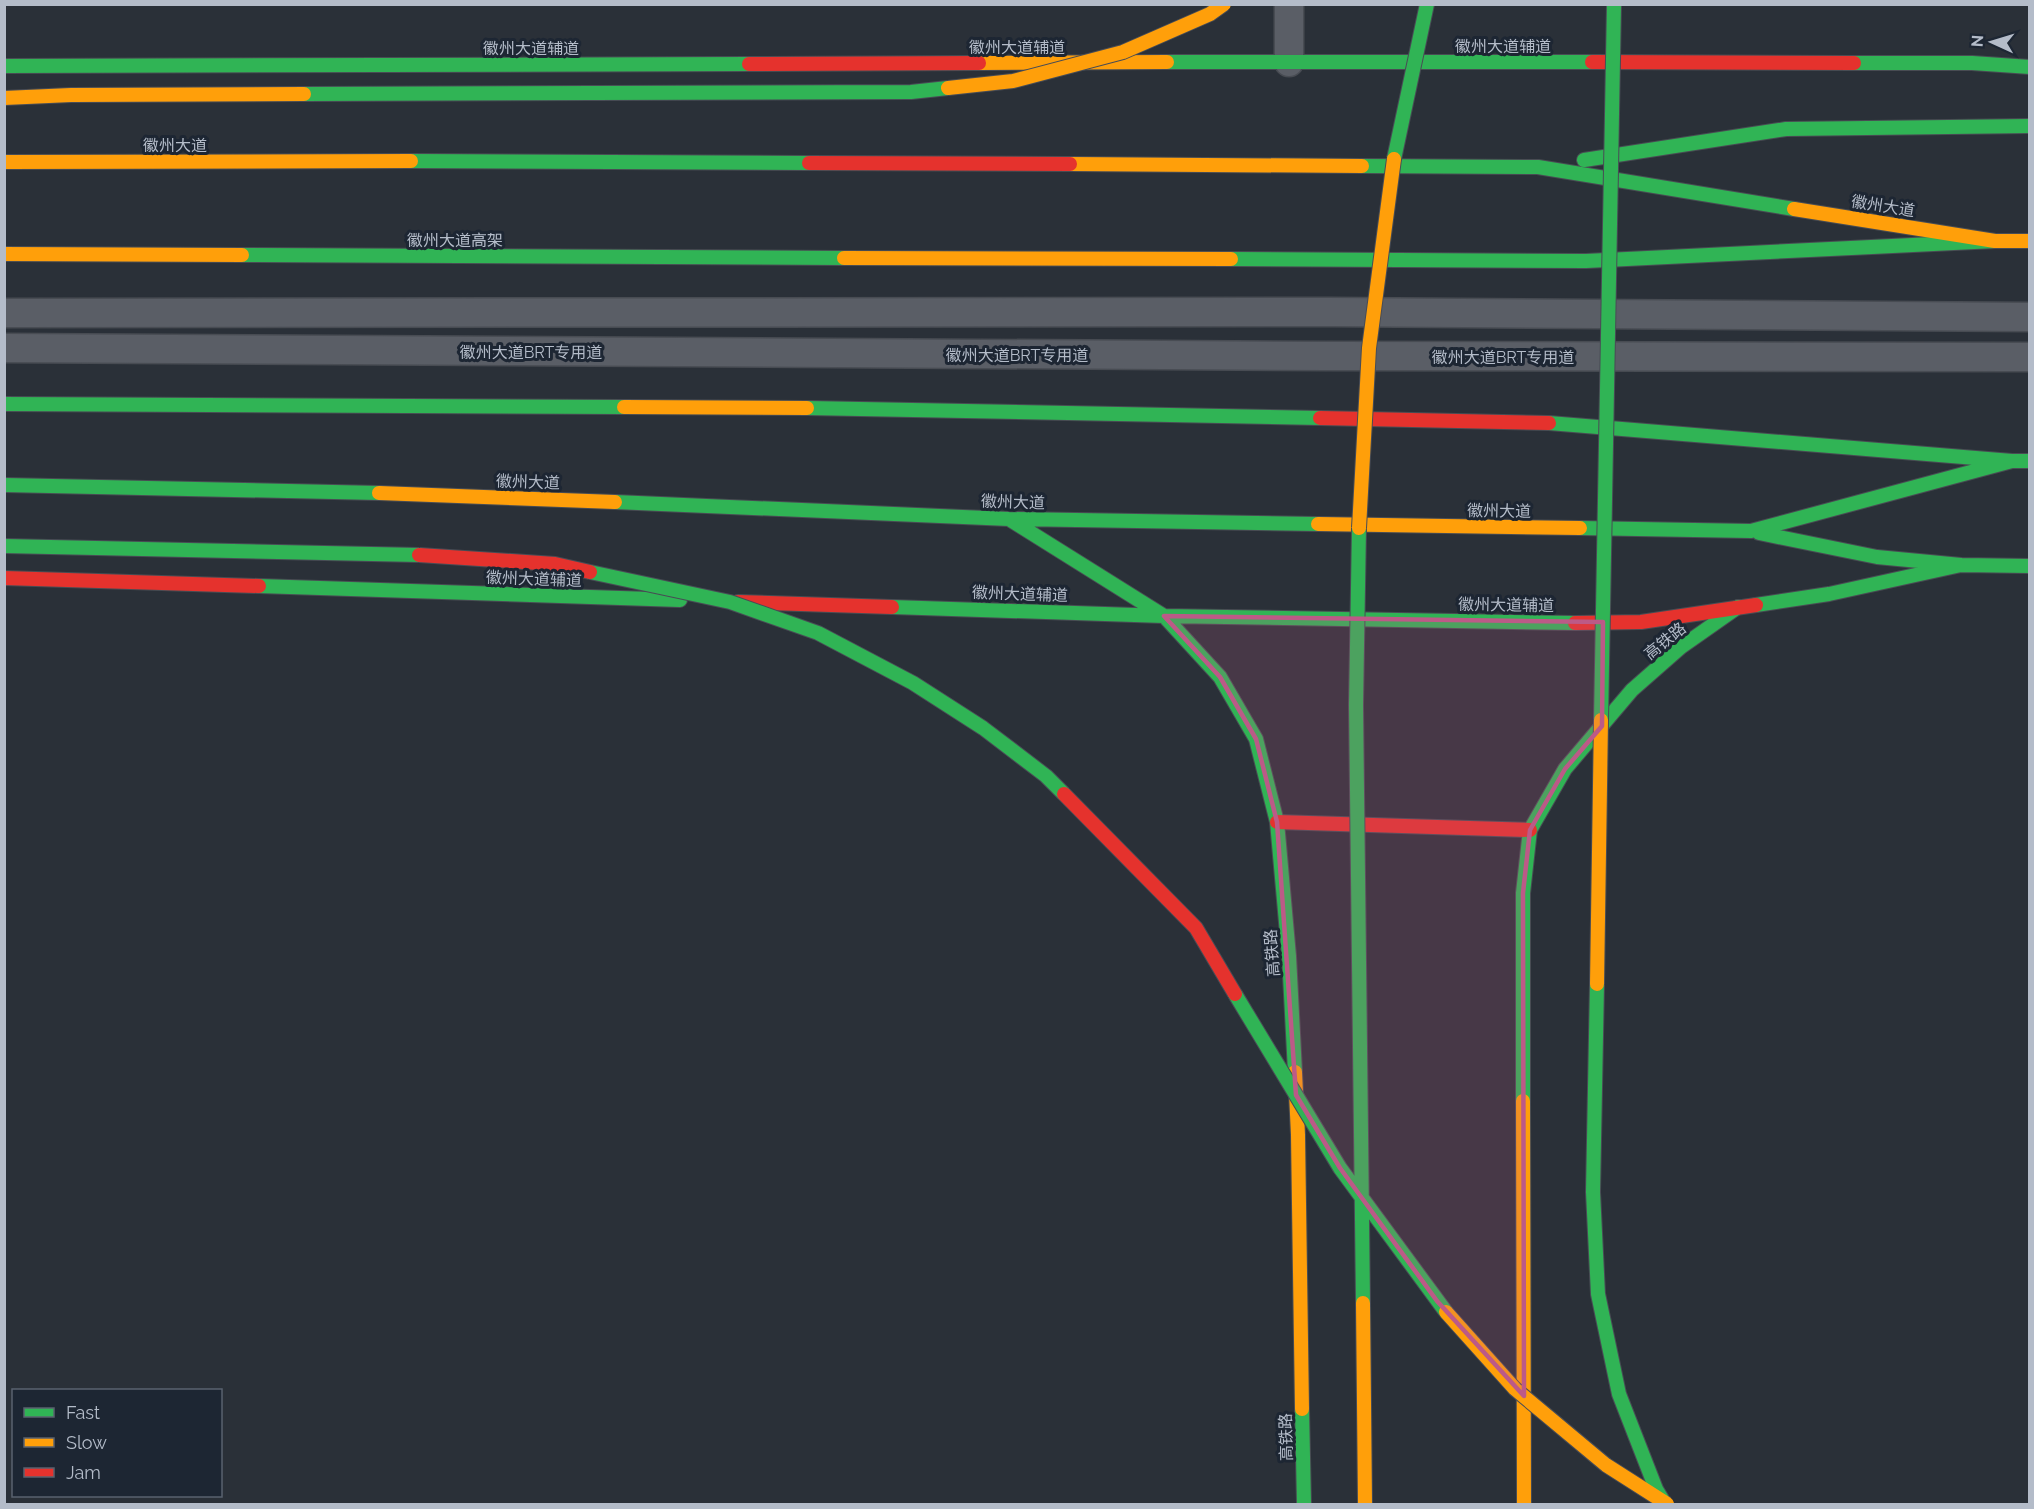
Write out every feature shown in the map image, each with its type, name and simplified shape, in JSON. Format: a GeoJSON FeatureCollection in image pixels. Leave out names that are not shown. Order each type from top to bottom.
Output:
{"type":"FeatureCollection","features":[{"type":"Feature","properties":{"kind":"main road"},"geometry":{"type":"LineString","coordinates":[[4,98],[83,95],[911,92],[1013,81],[1123,52],[1210,14],[1224,4]]}},
{"type":"Feature","properties":{"kind":"main road"},"geometry":{"type":"LineString","coordinates":[[1365,1504],[1356,705],[1359,527],[1369,348],[1392,170],[1427,4]]}},
{"type":"Feature","properties":{"kind":"main road"},"geometry":{"type":"LineString","coordinates":[[1614,4],[1593,1192],[1598,1294],[1619,1394],[1656,1489],[1666,1504]]}},
{"type":"Feature","properties":{"kind":"main road","name":"徽州大道辅道"},"geometry":{"type":"LineString","coordinates":[[4,66],[1289,62],[1972,63],[2030,67]]}},
{"type":"Feature","properties":{"kind":"main road"},"geometry":{"type":"LineString","coordinates":[[1538,167],[1786,129],[2030,126]]}},
{"type":"Feature","properties":{"kind":"main road","name":"徽州大道"},"geometry":{"type":"LineString","coordinates":[[4,162],[1538,167],[1995,241]]}},
{"type":"Feature","properties":{"kind":"main road","name":"徽州大道"},"geometry":{"type":"LineString","coordinates":[[905,259],[1586,261],[2030,241]]}},
{"type":"Feature","properties":{"kind":"main road","name":"徽州大道高架"},"geometry":{"type":"LineString","coordinates":[[4,254],[905,259]]}},
{"type":"Feature","properties":{"kind":"main road","name":"徽州大道"},"geometry":{"type":"LineString","coordinates":[[4,405],[904,409],[1572,423],[2030,461]]}},
{"type":"Feature","properties":{"kind":"main road","name":"徽州大道"},"geometry":{"type":"LineString","coordinates":[[4,485],[340,491],[1008,519],[1751,531],[2012,461]]}},
{"type":"Feature","properties":{"kind":"main road","name":"高铁路"},"geometry":{"type":"LineString","coordinates":[[1008,519],[1164,616],[1220,677],[1256,739],[1277,822],[1289,956],[1298,1135],[1304,1504]]}},
{"type":"Feature","properties":{"kind":"main road"},"geometry":{"type":"LineString","coordinates":[[1751,531],[1877,557],[1962,565]]}},
{"type":"Feature","properties":{"kind":"main road"},"geometry":{"type":"LineString","coordinates":[[4,546],[432,555],[555,564],[730,602],[818,633],[913,683],[983,728],[1046,776],[1196,927],[1340,1168],[1437,1301],[1515,1389],[1606,1465],[1666,1504]]}},
{"type":"Feature","properties":{"kind":"main road","name":"徽州大道辅道"},"geometry":{"type":"LineString","coordinates":[[4,578],[1164,616],[1562,623],[1641,622],[1829,594],[1962,565],[2030,566]]}},
{"type":"Feature","properties":{"kind":"main road","name":"高铁路"},"geometry":{"type":"LineString","coordinates":[[1524,1504],[1523,893],[1530,830],[1565,769],[1632,690],[1681,647],[1738,607]]}},
{"type":"Feature","properties":{"kind":"main road"},"geometry":{"type":"LineString","coordinates":[[1277,822],[1530,830]]}},
{"type":"Feature","properties":{"kind":"lane"},"geometry":{"type":"LineString","coordinates":[[1289,4],[1289,62]]}},
{"type":"Feature","properties":{"kind":"lane"},"geometry":{"type":"LineString","coordinates":[[4,314],[1344,312],[2030,317]]}},
{"type":"Feature","properties":{"kind":"lane","name":"徽州大道BRT专用道"},"geometry":{"type":"LineString","coordinates":[[4,348],[1315,356],[2030,357]]}},
{"type":"Feature","properties":{"kind":"highlighted area"},"geometry":{"type":"Polygon","coordinates":[[[1164,616],[1603,622],[1602,726],[1565,769],[1530,830],[1523,893],[1524,1396],[1437,1301],[1340,1168],[1296,1095],[1277,822],[1256,739],[1220,677],[1164,616]]]}},
{"type":"Feature","properties":{"kind":"traffic: fast"},"geometry":{"type":"LineString","coordinates":[[1394,159],[1427,4]]}},
{"type":"Feature","properties":{"kind":"traffic: fast"},"geometry":{"type":"LineString","coordinates":[[1601,720],[1614,4]]}},
{"type":"Feature","properties":{"kind":"traffic: fast"},"geometry":{"type":"LineString","coordinates":[[1167,62],[1592,62]]}},
{"type":"Feature","properties":{"kind":"traffic: fast"},"geometry":{"type":"LineString","coordinates":[[1854,63],[1972,63],[2030,67]]}},
{"type":"Feature","properties":{"kind":"traffic: fast"},"geometry":{"type":"LineString","coordinates":[[4,66],[749,64]]}},
{"type":"Feature","properties":{"kind":"traffic: fast"},"geometry":{"type":"LineString","coordinates":[[304,94],[911,92],[948,88]]}},
{"type":"Feature","properties":{"kind":"traffic: fast"},"geometry":{"type":"LineString","coordinates":[[1584,160],[1786,129],[2030,126]]}},
{"type":"Feature","properties":{"kind":"traffic: fast"},"geometry":{"type":"LineString","coordinates":[[411,161],[809,163]]}},
{"type":"Feature","properties":{"kind":"traffic: fast"},"geometry":{"type":"LineString","coordinates":[[1362,166],[1538,167],[1794,209]]}},
{"type":"Feature","properties":{"kind":"traffic: fast"},"geometry":{"type":"LineString","coordinates":[[1231,259],[1586,261],[1995,241]]}},
{"type":"Feature","properties":{"kind":"traffic: fast"},"geometry":{"type":"LineString","coordinates":[[242,255],[844,258]]}},
{"type":"Feature","properties":{"kind":"traffic: fast"},"geometry":{"type":"LineString","coordinates":[[4,404],[624,407]]}},
{"type":"Feature","properties":{"kind":"traffic: fast"},"geometry":{"type":"LineString","coordinates":[[807,408],[1320,418]]}},
{"type":"Feature","properties":{"kind":"traffic: fast"},"geometry":{"type":"LineString","coordinates":[[1549,423],[2012,461]]}},
{"type":"Feature","properties":{"kind":"traffic: fast"},"geometry":{"type":"LineString","coordinates":[[1580,528],[1751,531],[2012,461],[2030,461]]}},
{"type":"Feature","properties":{"kind":"traffic: fast"},"geometry":{"type":"LineString","coordinates":[[4,485],[379,493]]}},
{"type":"Feature","properties":{"kind":"traffic: fast"},"geometry":{"type":"LineString","coordinates":[[615,502],[1009,519],[1318,524]]}},
{"type":"Feature","properties":{"kind":"traffic: fast"},"geometry":{"type":"LineString","coordinates":[[1009,519],[1164,616],[1220,677],[1256,739],[1277,822],[1289,956],[1295,1072]]}},
{"type":"Feature","properties":{"kind":"traffic: fast"},"geometry":{"type":"LineString","coordinates":[[1359,528],[1356,705],[1363,1303]]}},
{"type":"Feature","properties":{"kind":"traffic: fast"},"geometry":{"type":"LineString","coordinates":[[1759,533],[1877,557],[1961,565]]}},
{"type":"Feature","properties":{"kind":"traffic: fast"},"geometry":{"type":"LineString","coordinates":[[4,546],[419,555]]}},
{"type":"Feature","properties":{"kind":"traffic: fast"},"geometry":{"type":"LineString","coordinates":[[1756,605],[1829,594],[1961,565],[2030,566]]}},
{"type":"Feature","properties":{"kind":"traffic: fast"},"geometry":{"type":"LineString","coordinates":[[590,572],[730,602],[818,633],[913,683],[983,728],[1046,776],[1064,794]]}},
{"type":"Feature","properties":{"kind":"traffic: fast"},"geometry":{"type":"LineString","coordinates":[[259,586],[680,600]]}},
{"type":"Feature","properties":{"kind":"traffic: fast"},"geometry":{"type":"LineString","coordinates":[[892,607],[1164,616],[1575,623]]}},
{"type":"Feature","properties":{"kind":"traffic: fast"},"geometry":{"type":"LineString","coordinates":[[1523,1101],[1523,893],[1530,830],[1565,769],[1632,690],[1681,647],[1738,607]]}},
{"type":"Feature","properties":{"kind":"traffic: fast"},"geometry":{"type":"LineString","coordinates":[[1597,984],[1593,1192],[1598,1294],[1619,1394],[1656,1489],[1665,1504]]}},
{"type":"Feature","properties":{"kind":"traffic: fast"},"geometry":{"type":"LineString","coordinates":[[1235,994],[1340,1168],[1446,1312]]}},
{"type":"Feature","properties":{"kind":"traffic: fast"},"geometry":{"type":"LineString","coordinates":[[1302,1409],[1304,1504]]}},
{"type":"Feature","properties":{"kind":"traffic: slow"},"geometry":{"type":"LineString","coordinates":[[948,88],[1013,81],[1123,52],[1210,14],[1224,4]]}},
{"type":"Feature","properties":{"kind":"traffic: slow"},"geometry":{"type":"LineString","coordinates":[[979,63],[1167,62]]}},
{"type":"Feature","properties":{"kind":"traffic: slow"},"geometry":{"type":"LineString","coordinates":[[4,98],[71,95],[304,94]]}},
{"type":"Feature","properties":{"kind":"traffic: slow"},"geometry":{"type":"LineString","coordinates":[[1359,528],[1369,348],[1394,159]]}},
{"type":"Feature","properties":{"kind":"traffic: slow"},"geometry":{"type":"LineString","coordinates":[[4,162],[411,161]]}},
{"type":"Feature","properties":{"kind":"traffic: slow"},"geometry":{"type":"LineString","coordinates":[[1070,164],[1362,166]]}},
{"type":"Feature","properties":{"kind":"traffic: slow"},"geometry":{"type":"LineString","coordinates":[[1794,209],[1995,241],[2030,241]]}},
{"type":"Feature","properties":{"kind":"traffic: slow"},"geometry":{"type":"LineString","coordinates":[[4,254],[242,255]]}},
{"type":"Feature","properties":{"kind":"traffic: slow"},"geometry":{"type":"LineString","coordinates":[[844,258],[1231,259]]}},
{"type":"Feature","properties":{"kind":"traffic: slow"},"geometry":{"type":"LineString","coordinates":[[624,407],[807,408]]}},
{"type":"Feature","properties":{"kind":"traffic: slow"},"geometry":{"type":"LineString","coordinates":[[379,493],[615,502]]}},
{"type":"Feature","properties":{"kind":"traffic: slow"},"geometry":{"type":"LineString","coordinates":[[1318,524],[1580,528]]}},
{"type":"Feature","properties":{"kind":"traffic: slow"},"geometry":{"type":"LineString","coordinates":[[1597,984],[1601,720]]}},
{"type":"Feature","properties":{"kind":"traffic: slow"},"geometry":{"type":"LineString","coordinates":[[1295,1072],[1302,1409]]}},
{"type":"Feature","properties":{"kind":"traffic: slow"},"geometry":{"type":"LineString","coordinates":[[1523,1101],[1524,1504]]}},
{"type":"Feature","properties":{"kind":"traffic: slow"},"geometry":{"type":"LineString","coordinates":[[1363,1303],[1365,1504]]}},
{"type":"Feature","properties":{"kind":"traffic: slow"},"geometry":{"type":"LineString","coordinates":[[1446,1312],[1515,1389],[1606,1465],[1667,1504]]}},
{"type":"Feature","properties":{"kind":"traffic: jam"},"geometry":{"type":"LineString","coordinates":[[1592,62],[1854,63]]}},
{"type":"Feature","properties":{"kind":"traffic: jam"},"geometry":{"type":"LineString","coordinates":[[749,64],[979,63]]}},
{"type":"Feature","properties":{"kind":"traffic: jam"},"geometry":{"type":"LineString","coordinates":[[809,163],[1070,164]]}},
{"type":"Feature","properties":{"kind":"traffic: jam"},"geometry":{"type":"LineString","coordinates":[[1320,418],[1549,423]]}},
{"type":"Feature","properties":{"kind":"traffic: jam"},"geometry":{"type":"LineString","coordinates":[[419,555],[555,564],[590,572]]}},
{"type":"Feature","properties":{"kind":"traffic: jam"},"geometry":{"type":"LineString","coordinates":[[4,578],[259,586]]}},
{"type":"Feature","properties":{"kind":"traffic: jam"},"geometry":{"type":"LineString","coordinates":[[738,602],[892,607]]}},
{"type":"Feature","properties":{"kind":"traffic: jam"},"geometry":{"type":"LineString","coordinates":[[1575,623],[1641,622],[1756,605]]}},
{"type":"Feature","properties":{"kind":"traffic: jam"},"geometry":{"type":"LineString","coordinates":[[1064,794],[1196,928],[1235,994]]}},
{"type":"Feature","properties":{"kind":"traffic: jam"},"geometry":{"type":"LineString","coordinates":[[1277,822],[1530,830]]}}]}
